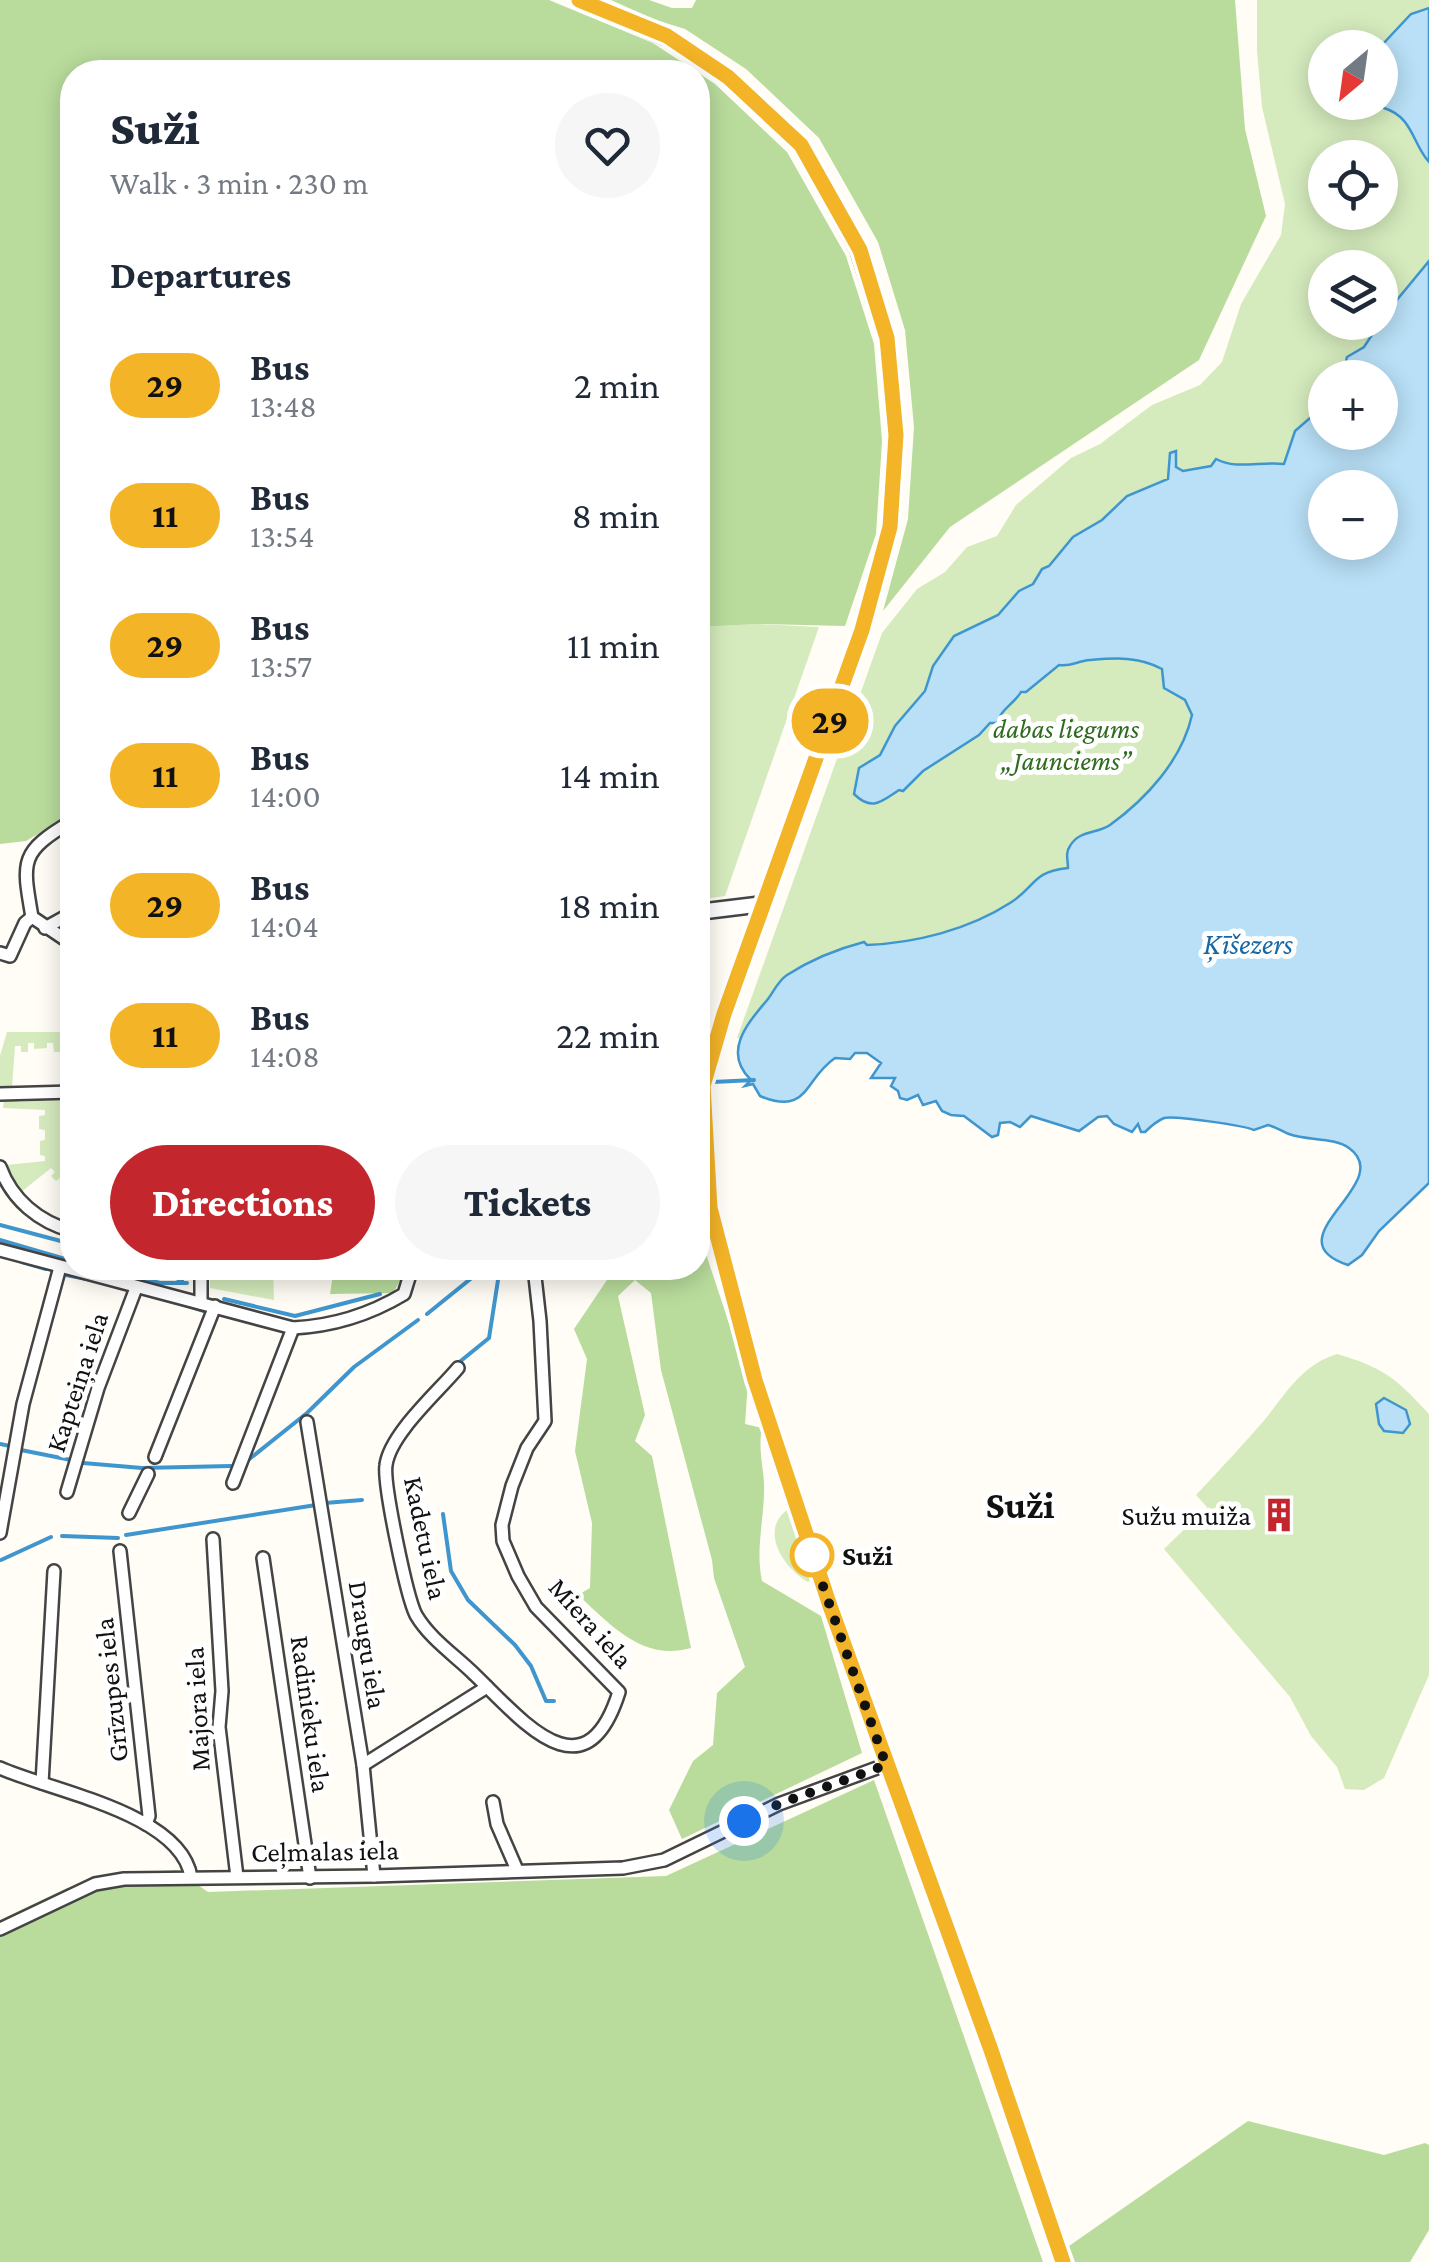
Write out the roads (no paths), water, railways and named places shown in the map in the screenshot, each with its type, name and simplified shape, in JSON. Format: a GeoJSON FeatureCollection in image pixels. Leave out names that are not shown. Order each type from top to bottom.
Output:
{"type":"FeatureCollection","features":[{"type":"Feature","properties":{"kind":"main road"},"geometry":{"type":"LineString","coordinates":[[579,0],[667,36],[703,60]]}},
{"type":"Feature","properties":{"kind":"main road"},"geometry":{"type":"LineString","coordinates":[[710,65],[801,145],[860,250],[887,338],[896,435],[890,527],[862,630],[710,1065]]}},
{"type":"Feature","properties":{"kind":"main road"},"geometry":{"type":"LineString","coordinates":[[710,1208],[755,1380],[1062,2262]]}},
{"type":"Feature","properties":{"kind":"street"},"geometry":{"type":"LineString","coordinates":[[60,829],[29,854],[25,876],[32,917],[60,937]]}},
{"type":"Feature","properties":{"kind":"street"},"geometry":{"type":"LineString","coordinates":[[710,911],[764,904]]}},
{"type":"Feature","properties":{"kind":"street"},"geometry":{"type":"LineString","coordinates":[[0,953],[10,956],[24,924],[32,917]]}},
{"type":"Feature","properties":{"kind":"street"},"geometry":{"type":"LineString","coordinates":[[45,928],[60,920]]}},
{"type":"Feature","properties":{"kind":"street"},"geometry":{"type":"LineString","coordinates":[[0,1094],[60,1092]]}},
{"type":"Feature","properties":{"kind":"street"},"geometry":{"type":"LineString","coordinates":[[0,1168],[30,1211],[60,1225]]}},
{"type":"Feature","properties":{"kind":"street"},"geometry":{"type":"LineString","coordinates":[[0,1250],[60,1267],[23,1404],[0,1534]]}},
{"type":"Feature","properties":{"kind":"street"},"geometry":{"type":"LineString","coordinates":[[107,1280],[293,1328],[326,1326],[388,1304],[404,1294],[408,1280]]}},
{"type":"Feature","properties":{"kind":"street"},"geometry":{"type":"LineString","coordinates":[[201,1280],[201,1303]]}},
{"type":"Feature","properties":{"kind":"street","name":"Miera iela"},"geometry":{"type":"LineString","coordinates":[[535,1280],[544,1421],[512,1486],[502,1525],[503,1541],[536,1607],[619,1692],[606,1725]]}},
{"type":"Feature","properties":{"kind":"street","name":"Kapteiņa iela"},"geometry":{"type":"LineString","coordinates":[[67,1492],[98,1388],[136,1288]]}},
{"type":"Feature","properties":{"kind":"street"},"geometry":{"type":"LineString","coordinates":[[154,1457],[215,1306]]}},
{"type":"Feature","properties":{"kind":"street"},"geometry":{"type":"LineString","coordinates":[[233,1483],[293,1328]]}},
{"type":"Feature","properties":{"kind":"street","name":"Kadetu iela"},"geometry":{"type":"LineString","coordinates":[[458,1368],[394,1442],[385,1466],[412,1606],[429,1632],[522,1719],[556,1745],[572,1746],[594,1736],[606,1725]]}},
{"type":"Feature","properties":{"kind":"street","name":"Draugu iela"},"geometry":{"type":"LineString","coordinates":[[307,1422],[363,1764],[374,1876]]}},
{"type":"Feature","properties":{"kind":"street"},"geometry":{"type":"LineString","coordinates":[[129,1514],[148,1474]]}},
{"type":"Feature","properties":{"kind":"street","name":"Majora iela"},"geometry":{"type":"LineString","coordinates":[[213,1539],[222,1692],[218,1727],[237,1876]]}},
{"type":"Feature","properties":{"kind":"street","name":"Grīzupes iela"},"geometry":{"type":"LineString","coordinates":[[120,1550],[150,1816],[146,1824]]}},
{"type":"Feature","properties":{"kind":"street","name":"Radinieku iela"},"geometry":{"type":"LineString","coordinates":[[263,1558],[310,1878]]}},
{"type":"Feature","properties":{"kind":"street"},"geometry":{"type":"LineString","coordinates":[[42,1783],[54,1570]]}},
{"type":"Feature","properties":{"kind":"street"},"geometry":{"type":"LineString","coordinates":[[363,1764],[487,1687]]}},
{"type":"Feature","properties":{"kind":"street","name":"Ceļmalas iela"},"geometry":{"type":"LineString","coordinates":[[0,1928],[95,1884],[237,1876],[310,1878],[623,1868],[659,1861],[779,1804],[886,1765]]}},
{"type":"Feature","properties":{"kind":"street"},"geometry":{"type":"LineString","coordinates":[[0,1768],[120,1810],[146,1824],[185,1857],[191,1878]]}},
{"type":"Feature","properties":{"kind":"street"},"geometry":{"type":"LineString","coordinates":[[493,1802],[496,1824],[517,1870]]}},
{"type":"Feature","properties":{"kind":"water"},"geometry":{"type":"Polygon","coordinates":[[[1429,8],[1429,162],[1398,115],[1396,30],[1411,14],[1429,8]]]}},
{"type":"Feature","properties":{"kind":"water","name":"Ķīšezers"},"geometry":{"type":"Polygon","coordinates":[[[1429,261],[1429,1183],[1348,1265],[1327,1254],[1322,1241],[1358,1177],[1360,1162],[1349,1148],[1336,1142],[1296,1136],[1268,1125],[1254,1130],[1170,1117],[1145,1132],[1141,1132],[1138,1124],[1132,1132],[1107,1116],[1098,1117],[1079,1131],[1031,1116],[1020,1127],[1000,1123],[998,1135],[992,1137],[964,1116],[942,1111],[936,1101],[923,1105],[918,1095],[907,1100],[900,1098],[891,1086],[895,1078],[871,1078],[881,1063],[867,1053],[855,1053],[850,1059],[835,1058],[804,1093],[788,1102],[760,1096],[753,1084],[745,1086],[751,1080],[738,1059],[741,1038],[784,977],[834,951],[864,942],[885,944],[922,938],[959,928],[994,912],[1019,897],[1041,876],[1068,868],[1068,851],[1074,841],[1110,825],[1137,803],[1180,748],[1192,715],[1185,700],[1164,688],[1162,669],[1127,659],[1059,665],[1021,692],[997,723],[990,723],[979,735],[923,771],[903,791],[877,803],[866,803],[854,794],[859,768],[880,755],[895,726],[925,691],[933,666],[954,636],[998,615],[1019,591],[1033,584],[1073,537],[1102,520],[1127,496],[1168,479],[1170,453],[1176,451],[1176,467],[1183,471],[1211,466],[1216,459],[1240,465],[1284,464],[1295,431],[1308,420],[1308,450],[1398,450],[1398,360],[1346,360],[1369,340],[1398,340],[1398,299],[1429,261]]]}},
{"type":"Feature","properties":{"kind":"water"},"geometry":{"type":"Polygon","coordinates":[[[1384,1398],[1406,1410],[1410,1424],[1403,1433],[1384,1431],[1379,1424],[1376,1404],[1384,1398]]]}},
{"type":"Feature","properties":{"kind":"waterway"},"geometry":{"type":"LineString","coordinates":[[713,1082],[754,1080]]}},
{"type":"Feature","properties":{"kind":"waterway"},"geometry":{"type":"LineString","coordinates":[[0,1225],[60,1241]]}},
{"type":"Feature","properties":{"kind":"waterway"},"geometry":{"type":"LineString","coordinates":[[0,1240],[60,1258]]}},
{"type":"Feature","properties":{"kind":"waterway"},"geometry":{"type":"LineString","coordinates":[[22,1262],[46,1269]]}},
{"type":"Feature","properties":{"kind":"waterway"},"geometry":{"type":"LineString","coordinates":[[148,1280],[187,1283]]}},
{"type":"Feature","properties":{"kind":"waterway"},"geometry":{"type":"LineString","coordinates":[[427,1314],[469,1280]]}},
{"type":"Feature","properties":{"kind":"waterway"},"geometry":{"type":"LineString","coordinates":[[457,1364],[489,1338],[498,1280]]}},
{"type":"Feature","properties":{"kind":"waterway"},"geometry":{"type":"LineString","coordinates":[[224,1299],[295,1316],[380,1294]]}},
{"type":"Feature","properties":{"kind":"waterway"},"geometry":{"type":"LineString","coordinates":[[185,1305],[204,1311]]}},
{"type":"Feature","properties":{"kind":"waterway"},"geometry":{"type":"LineString","coordinates":[[247,1461],[307,1413],[354,1367],[418,1320]]}},
{"type":"Feature","properties":{"kind":"waterway"},"geometry":{"type":"LineString","coordinates":[[0,1444],[10,1446]]}},
{"type":"Feature","properties":{"kind":"waterway"},"geometry":{"type":"LineString","coordinates":[[21,1450],[71,1460]]}},
{"type":"Feature","properties":{"kind":"waterway"},"geometry":{"type":"LineString","coordinates":[[83,1463],[142,1468],[231,1466]]}},
{"type":"Feature","properties":{"kind":"waterway"},"geometry":{"type":"LineString","coordinates":[[325,1503],[362,1500]]}},
{"type":"Feature","properties":{"kind":"waterway"},"geometry":{"type":"LineString","coordinates":[[126,1535],[316,1505]]}},
{"type":"Feature","properties":{"kind":"waterway"},"geometry":{"type":"LineString","coordinates":[[443,1514],[451,1571],[468,1600],[515,1645],[531,1666],[546,1701],[554,1701]]}},
{"type":"Feature","properties":{"kind":"waterway"},"geometry":{"type":"LineString","coordinates":[[62,1536],[118,1538]]}},
{"type":"Feature","properties":{"kind":"waterway"},"geometry":{"type":"LineString","coordinates":[[1,1560],[51,1537]]}},
{"type":"Feature","properties":{"kind":"place","name":"Sužu muiža"},"geometry":{"type":"Point","coordinates":[1279,1515]}},
{"type":"Feature","properties":{"kind":"place","name":"Suži"},"geometry":{"type":"Point","coordinates":[812,1555]}},
{"type":"Feature","properties":{"kind":"district","name":"Suži"},"geometry":{"type":"Point","coordinates":[1020,1505]}},
{"type":"Feature","properties":{"kind":"park label","name":"dabas liegums „Jaunciems”"},"geometry":{"type":"Point","coordinates":[1066,744]}}]}
